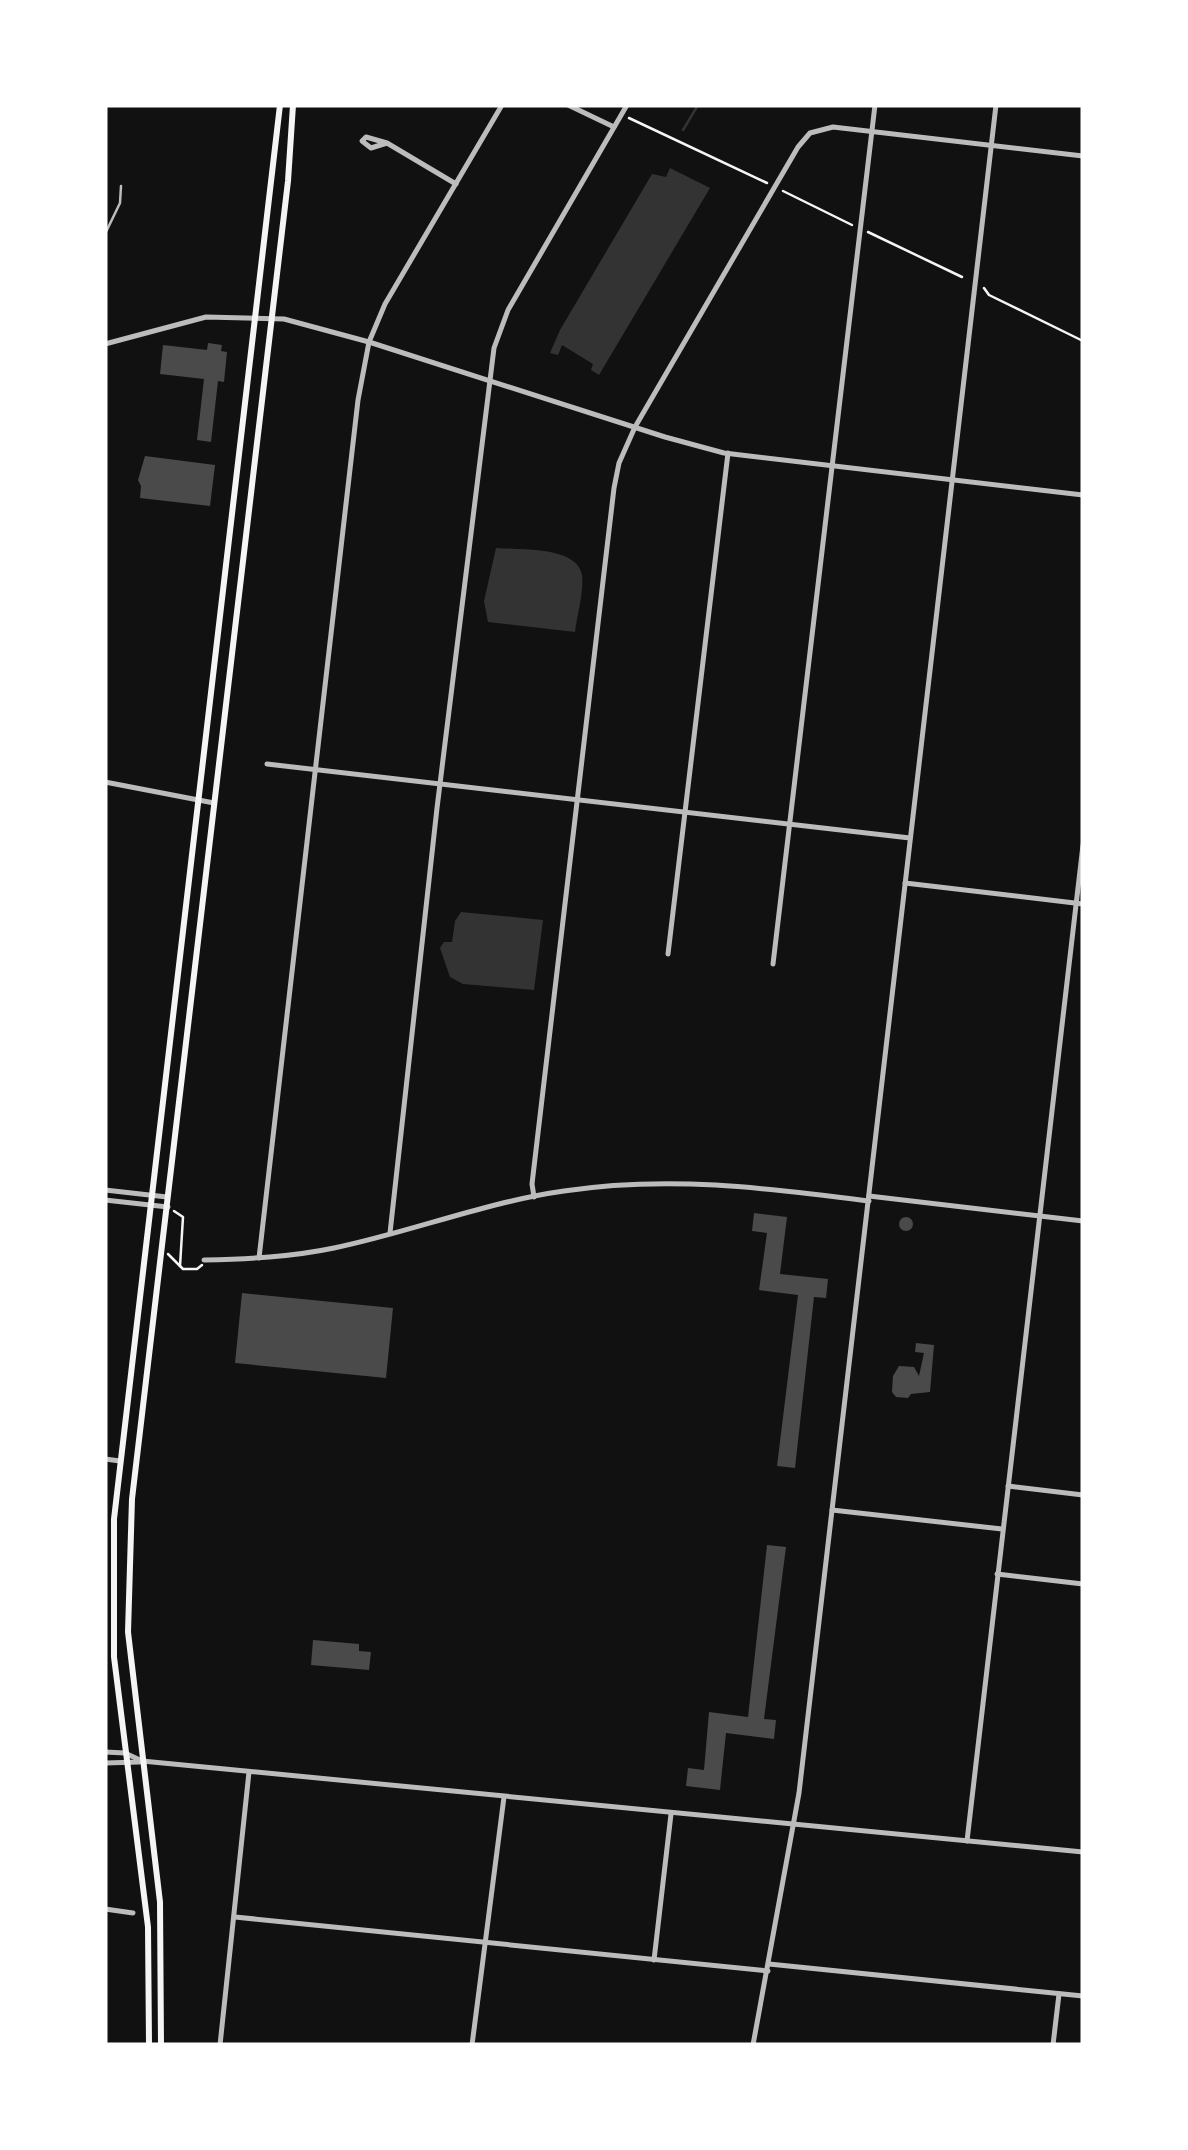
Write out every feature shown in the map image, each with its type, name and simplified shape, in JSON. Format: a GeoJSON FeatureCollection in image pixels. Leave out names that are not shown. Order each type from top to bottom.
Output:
{"type":"FeatureCollection","features":[{"type":"Feature","properties":{"kind":"main road"},"geometry":{"type":"LineString","coordinates":[[148,2045],[148,1927],[114,1656],[112,1583],[120,1461],[280,105]]}},
{"type":"Feature","properties":{"kind":"main road"},"geometry":{"type":"LineString","coordinates":[[161,2045],[160,1902],[131,1669],[128,1565],[132,1499],[170,1209],[288,180],[293,105]]}},
{"type":"Feature","properties":{"kind":"street"},"geometry":{"type":"LineString","coordinates":[[259,1258],[358,400],[369,342],[389,296],[502,105]]}},
{"type":"Feature","properties":{"kind":"street"},"geometry":{"type":"LineString","coordinates":[[568,105],[614,128]]}},
{"type":"Feature","properties":{"kind":"street"},"geometry":{"type":"LineString","coordinates":[[390,1233],[440,784],[496,338],[508,310],[627,105]]}},
{"type":"Feature","properties":{"kind":"street"},"geometry":{"type":"LineString","coordinates":[[773,964],[875,105]]}},
{"type":"Feature","properties":{"kind":"street"},"geometry":{"type":"LineString","coordinates":[[754,2045],[795,1825],[996,105]]}},
{"type":"Feature","properties":{"kind":"street"},"geometry":{"type":"LineString","coordinates":[[534,1196],[532,1184],[614,488],[623,452],[635,428],[810,134],[830,127],[1083,156]]}},
{"type":"Feature","properties":{"kind":"street"},"geometry":{"type":"LineString","coordinates":[[387,143],[456,184]]}},
{"type":"Feature","properties":{"kind":"street"},"geometry":{"type":"LineString","coordinates":[[105,344],[206,317],[271,318],[369,342],[635,428],[728,453],[1083,495]]}},
{"type":"Feature","properties":{"kind":"street"},"geometry":{"type":"LineString","coordinates":[[668,954],[728,453]]}},
{"type":"Feature","properties":{"kind":"street"},"geometry":{"type":"LineString","coordinates":[[267,764],[910,838]]}},
{"type":"Feature","properties":{"kind":"street"},"geometry":{"type":"LineString","coordinates":[[105,782],[214,802]]}},
{"type":"Feature","properties":{"kind":"street"},"geometry":{"type":"LineString","coordinates":[[967,1841],[1038,1216],[1080,904],[1083,845]]}},
{"type":"Feature","properties":{"kind":"street"},"geometry":{"type":"LineString","coordinates":[[905,883],[1080,904]]}},
{"type":"Feature","properties":{"kind":"street"},"geometry":{"type":"LineString","coordinates":[[204,1260],[259,1258],[334,1248],[534,1196],[609,1185],[699,1183],[1083,1222]]}},
{"type":"Feature","properties":{"kind":"street"},"geometry":{"type":"LineString","coordinates":[[105,1190],[169,1197]]}},
{"type":"Feature","properties":{"kind":"street"},"geometry":{"type":"LineString","coordinates":[[105,1200],[170,1209]]}},
{"type":"Feature","properties":{"kind":"street"},"geometry":{"type":"LineString","coordinates":[[105,1460],[120,1461]]}},
{"type":"Feature","properties":{"kind":"street"},"geometry":{"type":"LineString","coordinates":[[1008,1486],[1083,1495]]}},
{"type":"Feature","properties":{"kind":"street"},"geometry":{"type":"LineString","coordinates":[[832,1510],[1002,1530]]}},
{"type":"Feature","properties":{"kind":"street"},"geometry":{"type":"LineString","coordinates":[[997,1574],[1083,1584]]}},
{"type":"Feature","properties":{"kind":"street"},"geometry":{"type":"LineString","coordinates":[[105,1752],[125,1753],[142,1762]]}},
{"type":"Feature","properties":{"kind":"street"},"geometry":{"type":"LineString","coordinates":[[105,1763],[142,1762],[1083,1852]]}},
{"type":"Feature","properties":{"kind":"street"},"geometry":{"type":"LineString","coordinates":[[220,2045],[249,1772]]}},
{"type":"Feature","properties":{"kind":"street"},"geometry":{"type":"LineString","coordinates":[[472,2045],[504,1796]]}},
{"type":"Feature","properties":{"kind":"street"},"geometry":{"type":"LineString","coordinates":[[654,1960],[671,1813]]}},
{"type":"Feature","properties":{"kind":"street"},"geometry":{"type":"LineString","coordinates":[[105,1909],[133,1912]]}},
{"type":"Feature","properties":{"kind":"street"},"geometry":{"type":"LineString","coordinates":[[235,1917],[654,1960],[1083,1996]]}},
{"type":"Feature","properties":{"kind":"street"},"geometry":{"type":"LineString","coordinates":[[1053,2045],[1059,1994]]}},
{"type":"Feature","properties":{"kind":"lane"},"geometry":{"type":"LineString","coordinates":[[105,234],[120,202],[121,186]]}},
{"type":"Feature","properties":{"kind":"path"},"geometry":{"type":"LineString","coordinates":[[622,114],[962,277]]}},
{"type":"Feature","properties":{"kind":"path"},"geometry":{"type":"LineString","coordinates":[[984,288],[990,295],[1083,340]]}},
{"type":"Feature","properties":{"kind":"path"},"geometry":{"type":"LineString","coordinates":[[170,1209],[183,1217],[180,1268]]}},
{"type":"Feature","properties":{"kind":"path"},"geometry":{"type":"LineString","coordinates":[[168,1255],[180,1268],[200,1269],[204,1260]]}},
{"type":"Feature","properties":{"kind":"shaded area"},"geometry":{"type":"Polygon","coordinates":[[[670,168],[710,188],[599,375],[591,370],[593,364],[562,345],[558,355],[550,353],[652,174],[666,177],[670,168]]]}},
{"type":"Feature","properties":{"kind":"shaded area"},"geometry":{"type":"Polygon","coordinates":[[[496,548],[546,551],[578,566],[582,582],[575,632],[488,622],[484,601],[496,548]]]}},
{"type":"Feature","properties":{"kind":"shaded area"},"geometry":{"type":"Polygon","coordinates":[[[461,912],[543,920],[534,990],[463,984],[450,977],[440,948],[444,942],[452,942],[455,921],[461,912]]]}},
{"type":"Feature","properties":{"kind":"building"},"geometry":{"type":"Polygon","coordinates":[[[208,343],[222,345],[221,351],[227,352],[224,382],[218,381],[211,442],[197,440],[204,379],[160,374],[163,345],[207,350],[208,343]]]}},
{"type":"Feature","properties":{"kind":"building"},"geometry":{"type":"Polygon","coordinates":[[[145,456],[215,465],[210,506],[140,498],[138,480],[145,456]]]}},
{"type":"Feature","properties":{"kind":"building"},"geometry":{"type":"Polygon","coordinates":[[[754,1213],[787,1217],[780,1274],[828,1279],[826,1298],[814,1297],[795,1468],[777,1466],[798,1295],[759,1290],[767,1233],[752,1231],[754,1213]]]}},
{"type":"Feature","properties":{"kind":"building"},"geometry":{"type":"Polygon","coordinates":[[[906,1217],[913,1224],[906,1231],[899,1224],[906,1217]]]}},
{"type":"Feature","properties":{"kind":"building"},"geometry":{"type":"Polygon","coordinates":[[[242,1293],[393,1308],[386,1378],[235,1363],[242,1293]]]}},
{"type":"Feature","properties":{"kind":"building"},"geometry":{"type":"Polygon","coordinates":[[[916,1343],[934,1345],[930,1392],[896,1397],[892,1392],[893,1376],[899,1366],[914,1367],[919,1376],[924,1353],[915,1352],[916,1343]]]}},
{"type":"Feature","properties":{"kind":"building"},"geometry":{"type":"Polygon","coordinates":[[[767,1545],[786,1547],[764,1719],[776,1720],[774,1739],[726,1733],[720,1790],[686,1786],[688,1768],[704,1770],[709,1712],[748,1717],[767,1545]]]}},
{"type":"Feature","properties":{"kind":"building"},"geometry":{"type":"Polygon","coordinates":[[[313,1640],[359,1644],[359,1651],[371,1652],[369,1670],[311,1665],[313,1640]]]}},
{"type":"Feature","properties":{"kind":"waterway"},"geometry":{"type":"LineString","coordinates":[[683,130],[698,105]]}}]}
